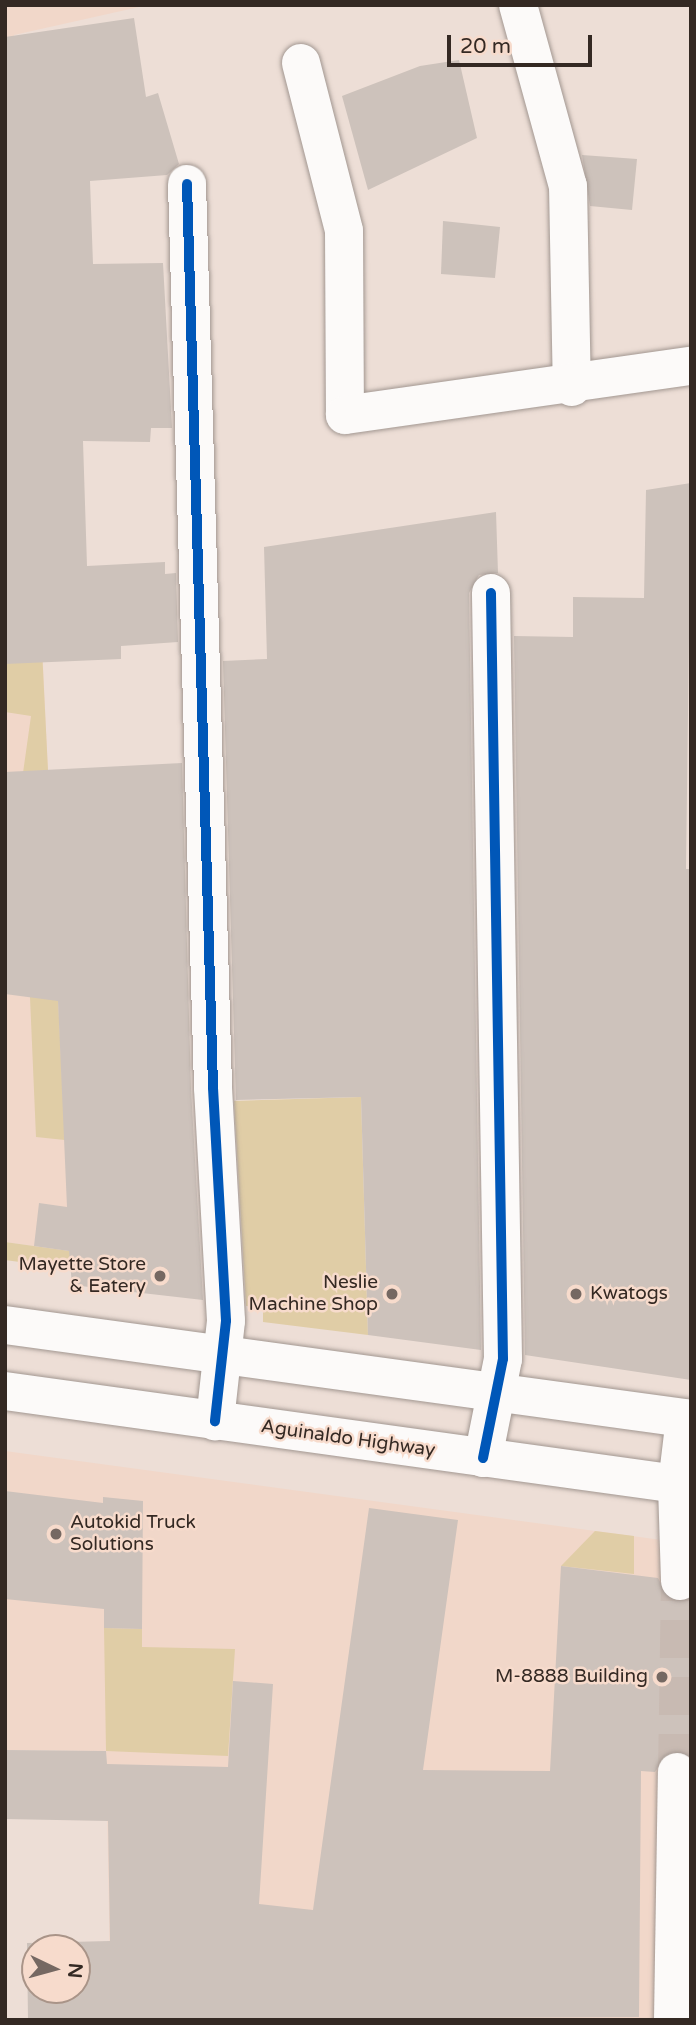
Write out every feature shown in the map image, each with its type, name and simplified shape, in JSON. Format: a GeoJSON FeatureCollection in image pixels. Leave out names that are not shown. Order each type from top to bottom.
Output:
{"type":"FeatureCollection","features":[{"type":"Feature","properties":{"kind":"main road"},"geometry":{"type":"LineString","coordinates":[[518,5],[568,186],[572,387]]}},
{"type":"Feature","properties":{"kind":"main road"},"geometry":{"type":"LineString","coordinates":[[301,63],[344,231],[345,415],[572,387],[691,366]]}},
{"type":"Feature","properties":{"kind":"main road"},"geometry":{"type":"LineString","coordinates":[[187,184],[213,1088],[226,1321],[215,1421]]}},
{"type":"Feature","properties":{"kind":"main road"},"geometry":{"type":"LineString","coordinates":[[483,1458],[500,1393],[491,593]]}},
{"type":"Feature","properties":{"kind":"main road"},"geometry":{"type":"LineString","coordinates":[[5,1325],[688,1419],[680,1581]]}},
{"type":"Feature","properties":{"kind":"main road","name":"Aguinaldo Highway"},"geometry":{"type":"LineString","coordinates":[[5,1391],[684,1485]]}},
{"type":"Feature","properties":{"kind":"main road"},"geometry":{"type":"LineString","coordinates":[[673,2020],[677,1772]]}},
{"type":"Feature","properties":{"kind":"shaded area"},"geometry":{"type":"Polygon","coordinates":[[[5,5],[148,5],[14,35],[70,1251],[5,1242],[5,5]]]}},
{"type":"Feature","properties":{"kind":"shaded area"},"geometry":{"type":"Polygon","coordinates":[[[37,548],[48,785],[22,780],[31,716],[5,712],[5,654],[37,548]]]}},
{"type":"Feature","properties":{"kind":"shaded area"},"geometry":{"type":"Polygon","coordinates":[[[36,954],[56,957],[65,1140],[36,1137],[30,997],[36,954]]]}},
{"type":"Feature","properties":{"kind":"shaded area"},"geometry":{"type":"Polygon","coordinates":[[[361,1097],[368,1335],[263,1322],[263,1307],[246,1306],[234,1101],[361,1097]]]}},
{"type":"Feature","properties":{"kind":"shaded area"},"geometry":{"type":"Polygon","coordinates":[[[5,1242],[70,1251],[71,1269],[5,1260],[5,1242]]]}},
{"type":"Feature","properties":{"kind":"shaded area"},"geometry":{"type":"Polygon","coordinates":[[[5,1451],[691,1544],[691,2020],[111,2020],[106,1751],[5,1750],[5,1451]]]}},
{"type":"Feature","properties":{"kind":"shaded area"},"geometry":{"type":"Polygon","coordinates":[[[595,1531],[634,1536],[634,1574],[561,1566],[595,1531]]]}},
{"type":"Feature","properties":{"kind":"shaded area"},"geometry":{"type":"Polygon","coordinates":[[[104,1628],[142,1629],[142,1647],[235,1649],[228,1756],[106,1751],[104,1628]]]}},
{"type":"Feature","properties":{"kind":"building"},"geometry":{"type":"Polygon","coordinates":[[[134,18],[146,97],[158,93],[179,164],[167,175],[90,181],[93,264],[163,263],[172,428],[151,428],[150,442],[83,441],[87,566],[165,562],[165,574],[176,573],[178,642],[121,646],[121,659],[5,664],[5,37],[134,18]]]}},
{"type":"Feature","properties":{"kind":"building"},"geometry":{"type":"Polygon","coordinates":[[[459,60],[477,138],[368,190],[342,96],[420,66],[459,60]]]}},
{"type":"Feature","properties":{"kind":"building"},"geometry":{"type":"Polygon","coordinates":[[[582,155],[637,159],[632,210],[590,206],[582,155]]]}},
{"type":"Feature","properties":{"kind":"building"},"geometry":{"type":"Polygon","coordinates":[[[443,221],[500,227],[495,278],[441,274],[443,221]]]}},
{"type":"Feature","properties":{"kind":"building"},"geometry":{"type":"Polygon","coordinates":[[[691,483],[686,869],[691,869],[691,1380],[525,1355],[514,636],[573,637],[573,597],[644,598],[646,490],[691,483]]]}},
{"type":"Feature","properties":{"kind":"building"},"geometry":{"type":"Polygon","coordinates":[[[496,512],[498,573],[479,575],[469,593],[481,1350],[368,1335],[361,1097],[236,1100],[223,661],[267,659],[264,547],[496,512]]]}},
{"type":"Feature","properties":{"kind":"building"},"geometry":{"type":"Polygon","coordinates":[[[182,763],[191,1089],[203,1300],[72,1285],[69,1251],[34,1246],[39,1203],[67,1207],[58,1001],[5,994],[5,772],[182,763]]]}},
{"type":"Feature","properties":{"kind":"building","name":"Autokid Truck Solutions"},"geometry":{"type":"Polygon","coordinates":[[[5,1491],[103,1503],[103,1497],[143,1501],[142,1629],[104,1628],[104,1609],[5,1599],[5,1491]]]}},
{"type":"Feature","properties":{"kind":"building"},"geometry":{"type":"Polygon","coordinates":[[[369,1508],[458,1520],[423,1770],[550,1771],[561,1566],[658,1578],[669,1600],[691,1600],[691,1756],[667,1753],[655,1772],[641,1771],[639,2017],[28,2020],[28,2004],[91,2004],[91,1941],[110,1941],[108,1821],[5,1819],[5,1750],[106,1751],[107,1764],[228,1767],[233,1681],[273,1684],[259,1904],[313,1910],[369,1508]]]}},
{"type":"Feature","properties":{"kind":"tunnel"},"geometry":{"type":"LineString","coordinates":[[677,1772],[680,1581]]}},
{"type":"Feature","properties":{"kind":"cycle path"},"geometry":{"type":"LineString","coordinates":[[187,184],[213,1088],[226,1321],[215,1421]]}},
{"type":"Feature","properties":{"kind":"cycle path"},"geometry":{"type":"LineString","coordinates":[[483,1458],[503,1359],[491,593]]}},
{"type":"Feature","properties":{"kind":"place","name":"Mayette Store & Eatery"},"geometry":{"type":"Point","coordinates":[160,1276]}},
{"type":"Feature","properties":{"kind":"place","name":"Neslie Machine Shop"},"geometry":{"type":"Point","coordinates":[392,1294]}},
{"type":"Feature","properties":{"kind":"place","name":"Kwatogs"},"geometry":{"type":"Point","coordinates":[576,1294]}},
{"type":"Feature","properties":{"kind":"place","name":"Autokid Truck Solutions"},"geometry":{"type":"Point","coordinates":[56,1534]}},
{"type":"Feature","properties":{"kind":"place","name":"M-8888 Building"},"geometry":{"type":"Point","coordinates":[662,1677]}}]}
